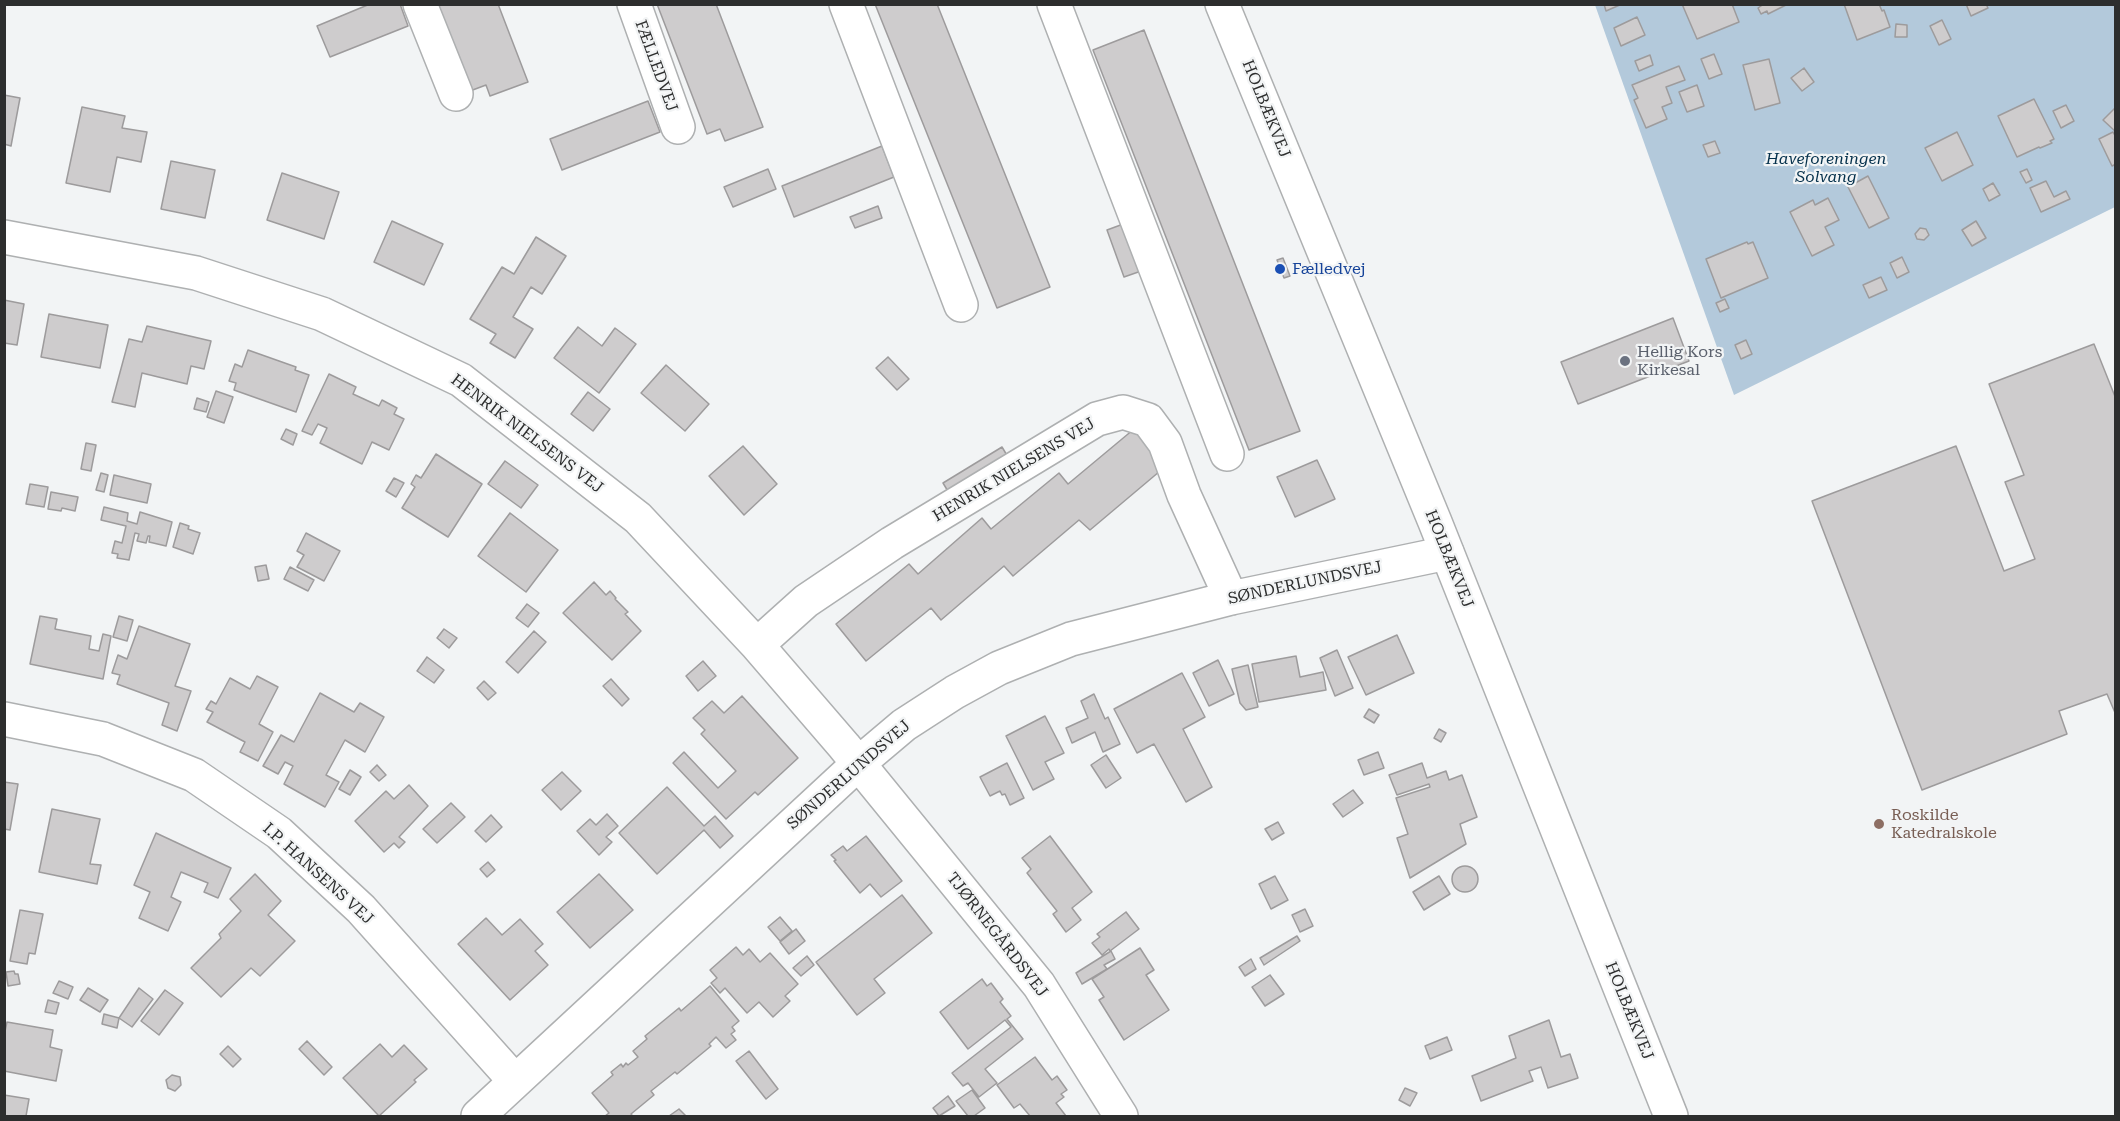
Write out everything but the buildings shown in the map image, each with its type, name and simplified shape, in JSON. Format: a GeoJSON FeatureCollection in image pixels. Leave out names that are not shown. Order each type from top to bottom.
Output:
{"type":"FeatureCollection","features":[{"type":"Feature","properties":{"kind":"street"},"geometry":{"type":"LineString","coordinates":[[420,4],[456,94]]}},
{"type":"Feature","properties":{"kind":"street","name":"FÆLLEDVEJ"},"geometry":{"type":"LineString","coordinates":[[634,4],[678,127]]}},
{"type":"Feature","properties":{"kind":"street"},"geometry":{"type":"LineString","coordinates":[[846,4],[961,305]]}},
{"type":"Feature","properties":{"kind":"street"},"geometry":{"type":"LineString","coordinates":[[1054,4],[1227,453]]}},
{"type":"Feature","properties":{"kind":"street","name":"HOLBÆKVEJ"},"geometry":{"type":"LineString","coordinates":[[1222,4],[1447,553],[1671,1116]]}},
{"type":"Feature","properties":{"kind":"street","name":"HENRIK NIELSENS VEJ"},"geometry":{"type":"LineString","coordinates":[[4,237],[196,273],[322,314],[461,380],[638,518],[757,645],[859,763]]}},
{"type":"Feature","properties":{"kind":"street","name":"HENRIK NIELSENS VEJ"},"geometry":{"type":"LineString","coordinates":[[757,645],[806,601],[892,543],[1097,419],[1123,412],[1148,420],[1165,442],[1184,495],[1231,598]]}},
{"type":"Feature","properties":{"kind":"street","name":"SØNDERLUNDSVEJ"},"geometry":{"type":"LineString","coordinates":[[478,1116],[859,763],[904,725],[955,692],[999,668],[1071,639],[1231,598],[1447,553]]}},
{"type":"Feature","properties":{"kind":"street","name":"I.P. HANSENS VEJ"},"geometry":{"type":"LineString","coordinates":[[4,719],[103,739],[194,775],[279,833],[360,909],[515,1081]]}},
{"type":"Feature","properties":{"kind":"street","name":"TJØRNEGÅRDSVEJ"},"geometry":{"type":"LineString","coordinates":[[859,763],[1039,985],[1121,1116]]}},
{"type":"Feature","properties":{"kind":"green space","name":"Haveforeningen Solvang"},"geometry":{"type":"Polygon","coordinates":[[[1595,5],[2115,5],[2115,207],[1734,395],[1595,5]]]}},
{"type":"Feature","properties":{"kind":"place","name":"Fælledvej"},"geometry":{"type":"Point","coordinates":[1280,269]}},
{"type":"Feature","properties":{"kind":"place","name":"Hellig Kors Kirkesal"},"geometry":{"type":"Point","coordinates":[1625,361]}},
{"type":"Feature","properties":{"kind":"place","name":"Roskilde Katedralskole"},"geometry":{"type":"Point","coordinates":[1879,824]}}]}
